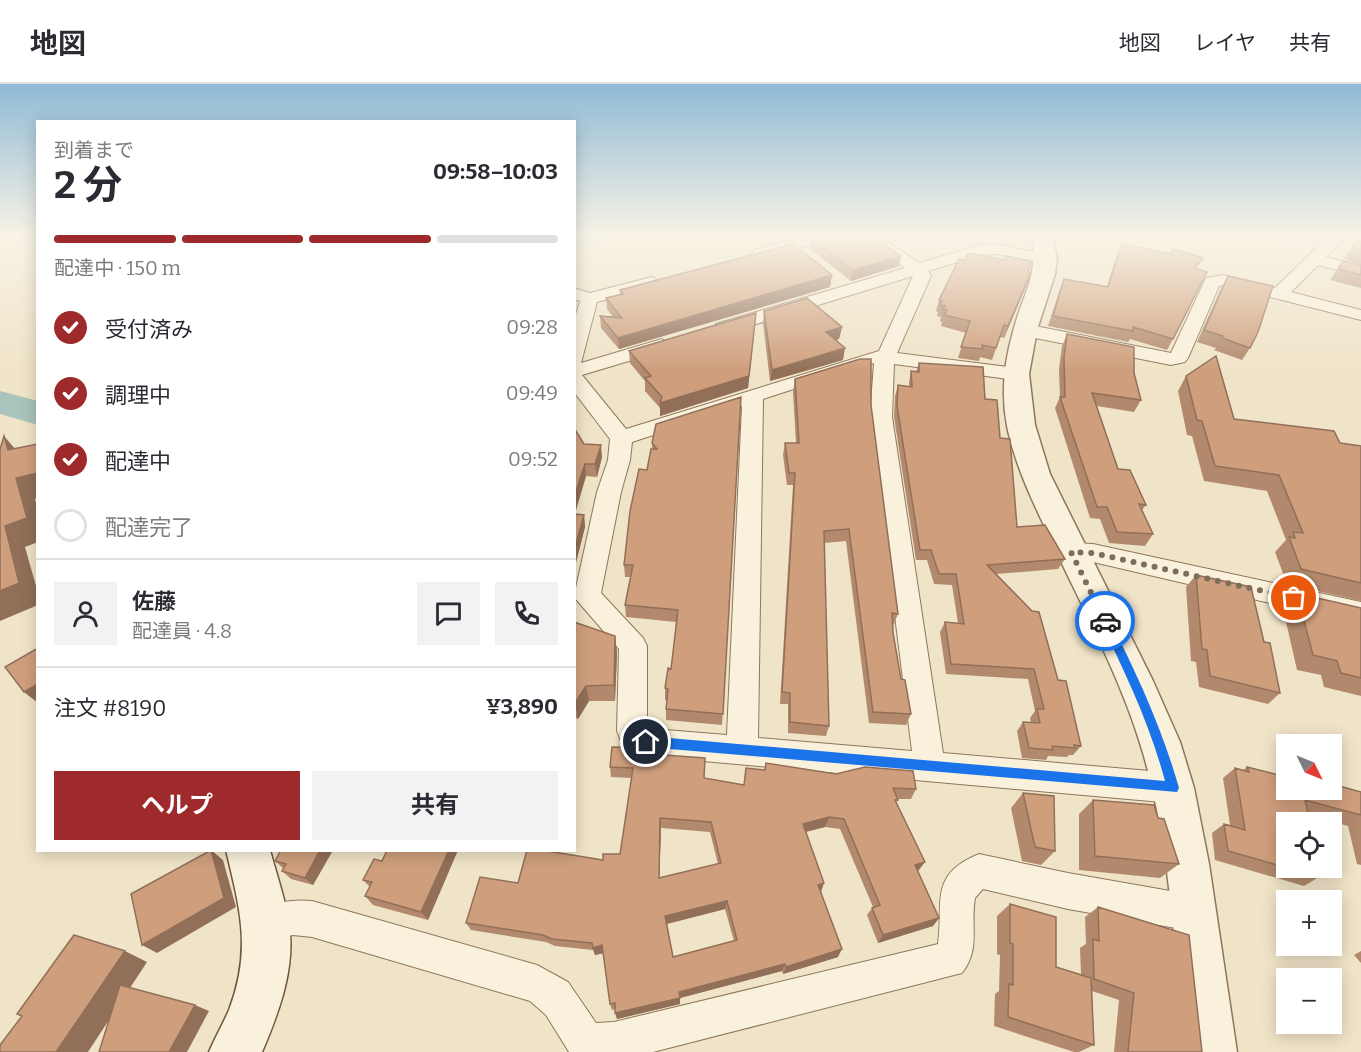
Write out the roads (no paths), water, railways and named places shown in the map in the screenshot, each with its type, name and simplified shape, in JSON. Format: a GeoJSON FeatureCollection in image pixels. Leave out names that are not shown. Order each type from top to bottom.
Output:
{"type":"FeatureCollection","features":[{"type":"Feature","properties":{"kind":"street"},"geometry":{"type":"LineString","coordinates":[[576,342],[582,296],[650,281]]}},
{"type":"Feature","properties":{"kind":"street"},"geometry":{"type":"LineString","coordinates":[[836,281],[849,290]]}},
{"type":"Feature","properties":{"kind":"street"},"geometry":{"type":"LineString","coordinates":[[709,332],[878,281]]}},
{"type":"Feature","properties":{"kind":"street"},"geometry":{"type":"LineString","coordinates":[[921,281],[886,355],[881,417],[929,765]]}},
{"type":"Feature","properties":{"kind":"street"},"geometry":{"type":"LineString","coordinates":[[1036,281],[1024,330],[1017,374],[1017,402],[1027,450],[1035,474],[1140,693],[1160,742],[1173,788],[1193,913],[1211,1052]]}},
{"type":"Feature","properties":{"kind":"street"},"geometry":{"type":"LineString","coordinates":[[1024,330],[1171,359],[1178,358],[1212,282],[1217,281]]}},
{"type":"Feature","properties":{"kind":"street"},"geometry":{"type":"LineString","coordinates":[[1228,281],[1361,315]]}},
{"type":"Feature","properties":{"kind":"street"},"geometry":{"type":"LineString","coordinates":[[1280,293],[1291,281]]}},
{"type":"Feature","properties":{"kind":"street"},"geometry":{"type":"LineString","coordinates":[[576,370],[675,342]]}},
{"type":"Feature","properties":{"kind":"street"},"geometry":{"type":"LineString","coordinates":[[621,438],[829,369],[886,355],[1017,374]]}},
{"type":"Feature","properties":{"kind":"street"},"geometry":{"type":"LineString","coordinates":[[576,381],[621,438],[619,460],[609,492],[586,596],[633,646],[632,731],[646,742],[742,748],[1173,788]]}},
{"type":"Feature","properties":{"kind":"street"},"geometry":{"type":"LineString","coordinates":[[742,748],[753,395]]}},
{"type":"Feature","properties":{"kind":"street"},"geometry":{"type":"LineString","coordinates":[[1071,552],[1093,553],[1361,613]]}},
{"type":"Feature","properties":{"kind":"street"},"geometry":{"type":"LineString","coordinates":[[235,1052],[245,1033],[262,972],[267,941],[248,852]]}},
{"type":"Feature","properties":{"kind":"street"},"geometry":{"type":"LineString","coordinates":[[265,924],[293,916],[312,919],[537,984],[548,990],[562,1005],[574,1028],[583,1039],[593,1043],[614,1042],[949,960],[955,955],[957,948],[955,906],[958,892],[963,883],[979,871],[1068,891],[1193,913]]}},
{"type":"Feature","properties":{"kind":"waterway"},"geometry":{"type":"LineString","coordinates":[[0,402],[36,412]]}}]}
